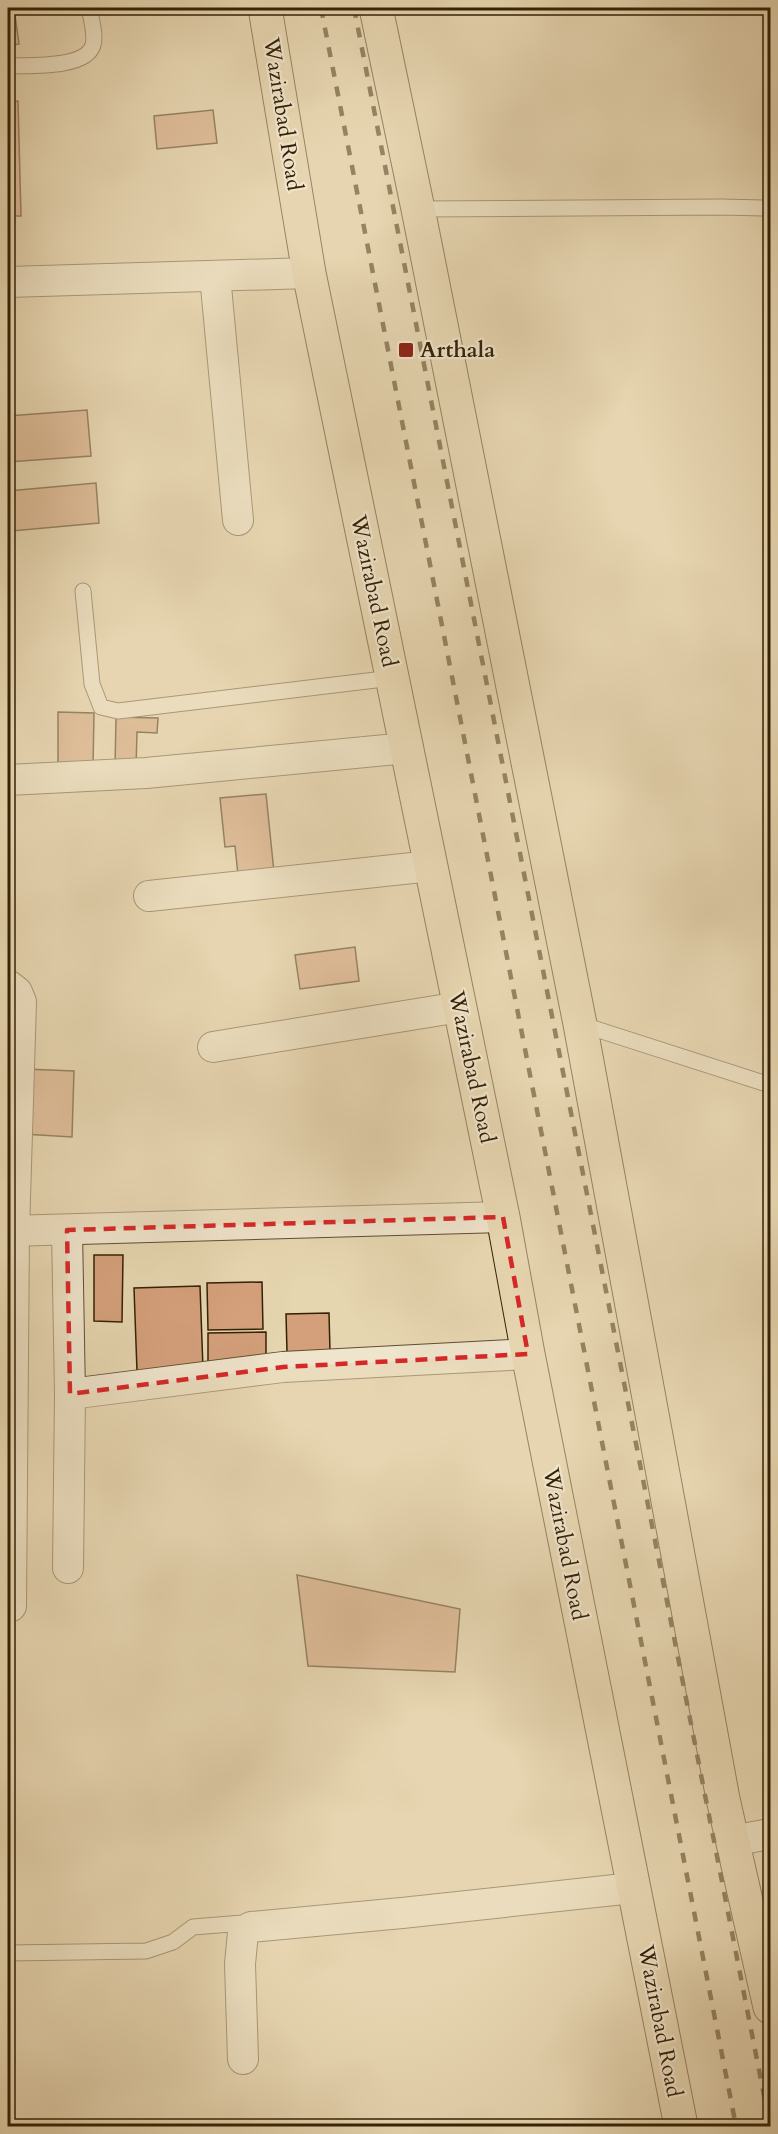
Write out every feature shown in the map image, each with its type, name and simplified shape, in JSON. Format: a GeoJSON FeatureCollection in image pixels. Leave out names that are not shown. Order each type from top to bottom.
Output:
{"type":"FeatureCollection","features":[{"type":"Feature","properties":{"kind":"highway","name":"Wazirabad Road"},"geometry":{"type":"LineString","coordinates":[[266,8],[309,273],[503,1217],[681,2127]]}},
{"type":"Feature","properties":{"kind":"highway"},"geometry":{"type":"LineString","coordinates":[[376,8],[418,209],[579,1024],[721,1788],[771,2007]]}},
{"type":"Feature","properties":{"kind":"street"},"geometry":{"type":"LineString","coordinates":[[8,282],[309,273]]}},
{"type":"Feature","properties":{"kind":"street"},"geometry":{"type":"LineString","coordinates":[[215,276],[238,520]]}},
{"type":"Feature","properties":{"kind":"street"},"geometry":{"type":"LineString","coordinates":[[8,780],[146,773],[407,748]]}},
{"type":"Feature","properties":{"kind":"street"},"geometry":{"type":"LineString","coordinates":[[149,896],[431,866]]}},
{"type":"Feature","properties":{"kind":"street"},"geometry":{"type":"LineString","coordinates":[[8,986],[17,992],[21,1002],[11,1231],[11,1606]]}},
{"type":"Feature","properties":{"kind":"street"},"geometry":{"type":"LineString","coordinates":[[213,1047],[460,1007]]}},
{"type":"Feature","properties":{"kind":"street"},"geometry":{"type":"LineString","coordinates":[[11,1231],[503,1217]]}},
{"type":"Feature","properties":{"kind":"street"},"geometry":{"type":"LineString","coordinates":[[67,1230],[70,1394],[68,1568]]}},
{"type":"Feature","properties":{"kind":"street"},"geometry":{"type":"LineString","coordinates":[[70,1394],[283,1367],[528,1354]]}},
{"type":"Feature","properties":{"kind":"street"},"geometry":{"type":"LineString","coordinates":[[732,1841],[771,1834]]}},
{"type":"Feature","properties":{"kind":"street"},"geometry":{"type":"LineString","coordinates":[[243,2059],[240,1964],[243,1932],[251,1927],[633,1888]]}},
{"type":"Feature","properties":{"kind":"lane"},"geometry":{"type":"LineString","coordinates":[[8,66],[70,62],[87,56],[94,43],[89,8]]}},
{"type":"Feature","properties":{"kind":"lane"},"geometry":{"type":"LineString","coordinates":[[418,209],[771,208]]}},
{"type":"Feature","properties":{"kind":"lane"},"geometry":{"type":"LineString","coordinates":[[83,591],[92,684],[101,707],[118,711],[392,678]]}},
{"type":"Feature","properties":{"kind":"lane"},"geometry":{"type":"LineString","coordinates":[[579,1024],[771,1085]]}},
{"type":"Feature","properties":{"kind":"lane"},"geometry":{"type":"LineString","coordinates":[[8,1953],[146,1951],[173,1942],[193,1927],[243,1923],[251,1927]]}},
{"type":"Feature","properties":{"kind":"highlighted area"},"geometry":{"type":"Polygon","coordinates":[[[503,1217],[528,1354],[283,1367],[70,1394],[67,1230],[503,1217]]]}},
{"type":"Feature","properties":{"kind":"building"},"geometry":{"type":"Polygon","coordinates":[[[8,8],[14,8],[19,44],[8,46],[8,8]]]}},
{"type":"Feature","properties":{"kind":"building"},"geometry":{"type":"Polygon","coordinates":[[[18,101],[21,216],[8,216],[8,102],[18,101]]]}},
{"type":"Feature","properties":{"kind":"building"},"geometry":{"type":"Polygon","coordinates":[[[213,110],[217,143],[157,149],[154,116],[213,110]]]}},
{"type":"Feature","properties":{"kind":"building"},"geometry":{"type":"Polygon","coordinates":[[[87,410],[91,456],[8,462],[8,416],[87,410]]]}},
{"type":"Feature","properties":{"kind":"building"},"geometry":{"type":"Polygon","coordinates":[[[96,483],[99,523],[12,531],[8,491],[96,483]]]}},
{"type":"Feature","properties":{"kind":"building"},"geometry":{"type":"Polygon","coordinates":[[[58,712],[94,713],[93,768],[58,767],[58,712]]]}},
{"type":"Feature","properties":{"kind":"building"},"geometry":{"type":"Polygon","coordinates":[[[116,717],[158,718],[157,733],[137,732],[136,769],[115,768],[116,717]]]}},
{"type":"Feature","properties":{"kind":"building"},"geometry":{"type":"Polygon","coordinates":[[[266,794],[274,872],[238,875],[235,846],[225,847],[220,798],[266,794]]]}},
{"type":"Feature","properties":{"kind":"building"},"geometry":{"type":"Polygon","coordinates":[[[355,947],[359,981],[300,989],[295,955],[355,947]]]}},
{"type":"Feature","properties":{"kind":"building"},"geometry":{"type":"Polygon","coordinates":[[[25,1069],[74,1071],[72,1137],[23,1134],[25,1069]]]}},
{"type":"Feature","properties":{"kind":"building"},"geometry":{"type":"Polygon","coordinates":[[[94,1255],[123,1255],[122,1322],[94,1321],[94,1255]]]}},
{"type":"Feature","properties":{"kind":"building"},"geometry":{"type":"Polygon","coordinates":[[[262,1282],[263,1329],[208,1330],[207,1283],[262,1282]]]}},
{"type":"Feature","properties":{"kind":"building"},"geometry":{"type":"Polygon","coordinates":[[[200,1286],[203,1369],[137,1371],[134,1288],[200,1286]]]}},
{"type":"Feature","properties":{"kind":"building"},"geometry":{"type":"Polygon","coordinates":[[[329,1313],[330,1351],[287,1352],[286,1314],[329,1313]]]}},
{"type":"Feature","properties":{"kind":"building"},"geometry":{"type":"Polygon","coordinates":[[[266,1332],[266,1364],[208,1364],[208,1333],[266,1332]]]}},
{"type":"Feature","properties":{"kind":"building"},"geometry":{"type":"Polygon","coordinates":[[[297,1575],[460,1609],[455,1672],[308,1666],[297,1575]]]}},
{"type":"Feature","properties":{"kind":"railway"},"geometry":{"type":"LineString","coordinates":[[321,8],[736,2126]]}},
{"type":"Feature","properties":{"kind":"railway"},"geometry":{"type":"LineString","coordinates":[[354,8],[770,2126]]}},
{"type":"Feature","properties":{"kind":"place","name":"Arthala"},"geometry":{"type":"Point","coordinates":[406,350]}}]}
